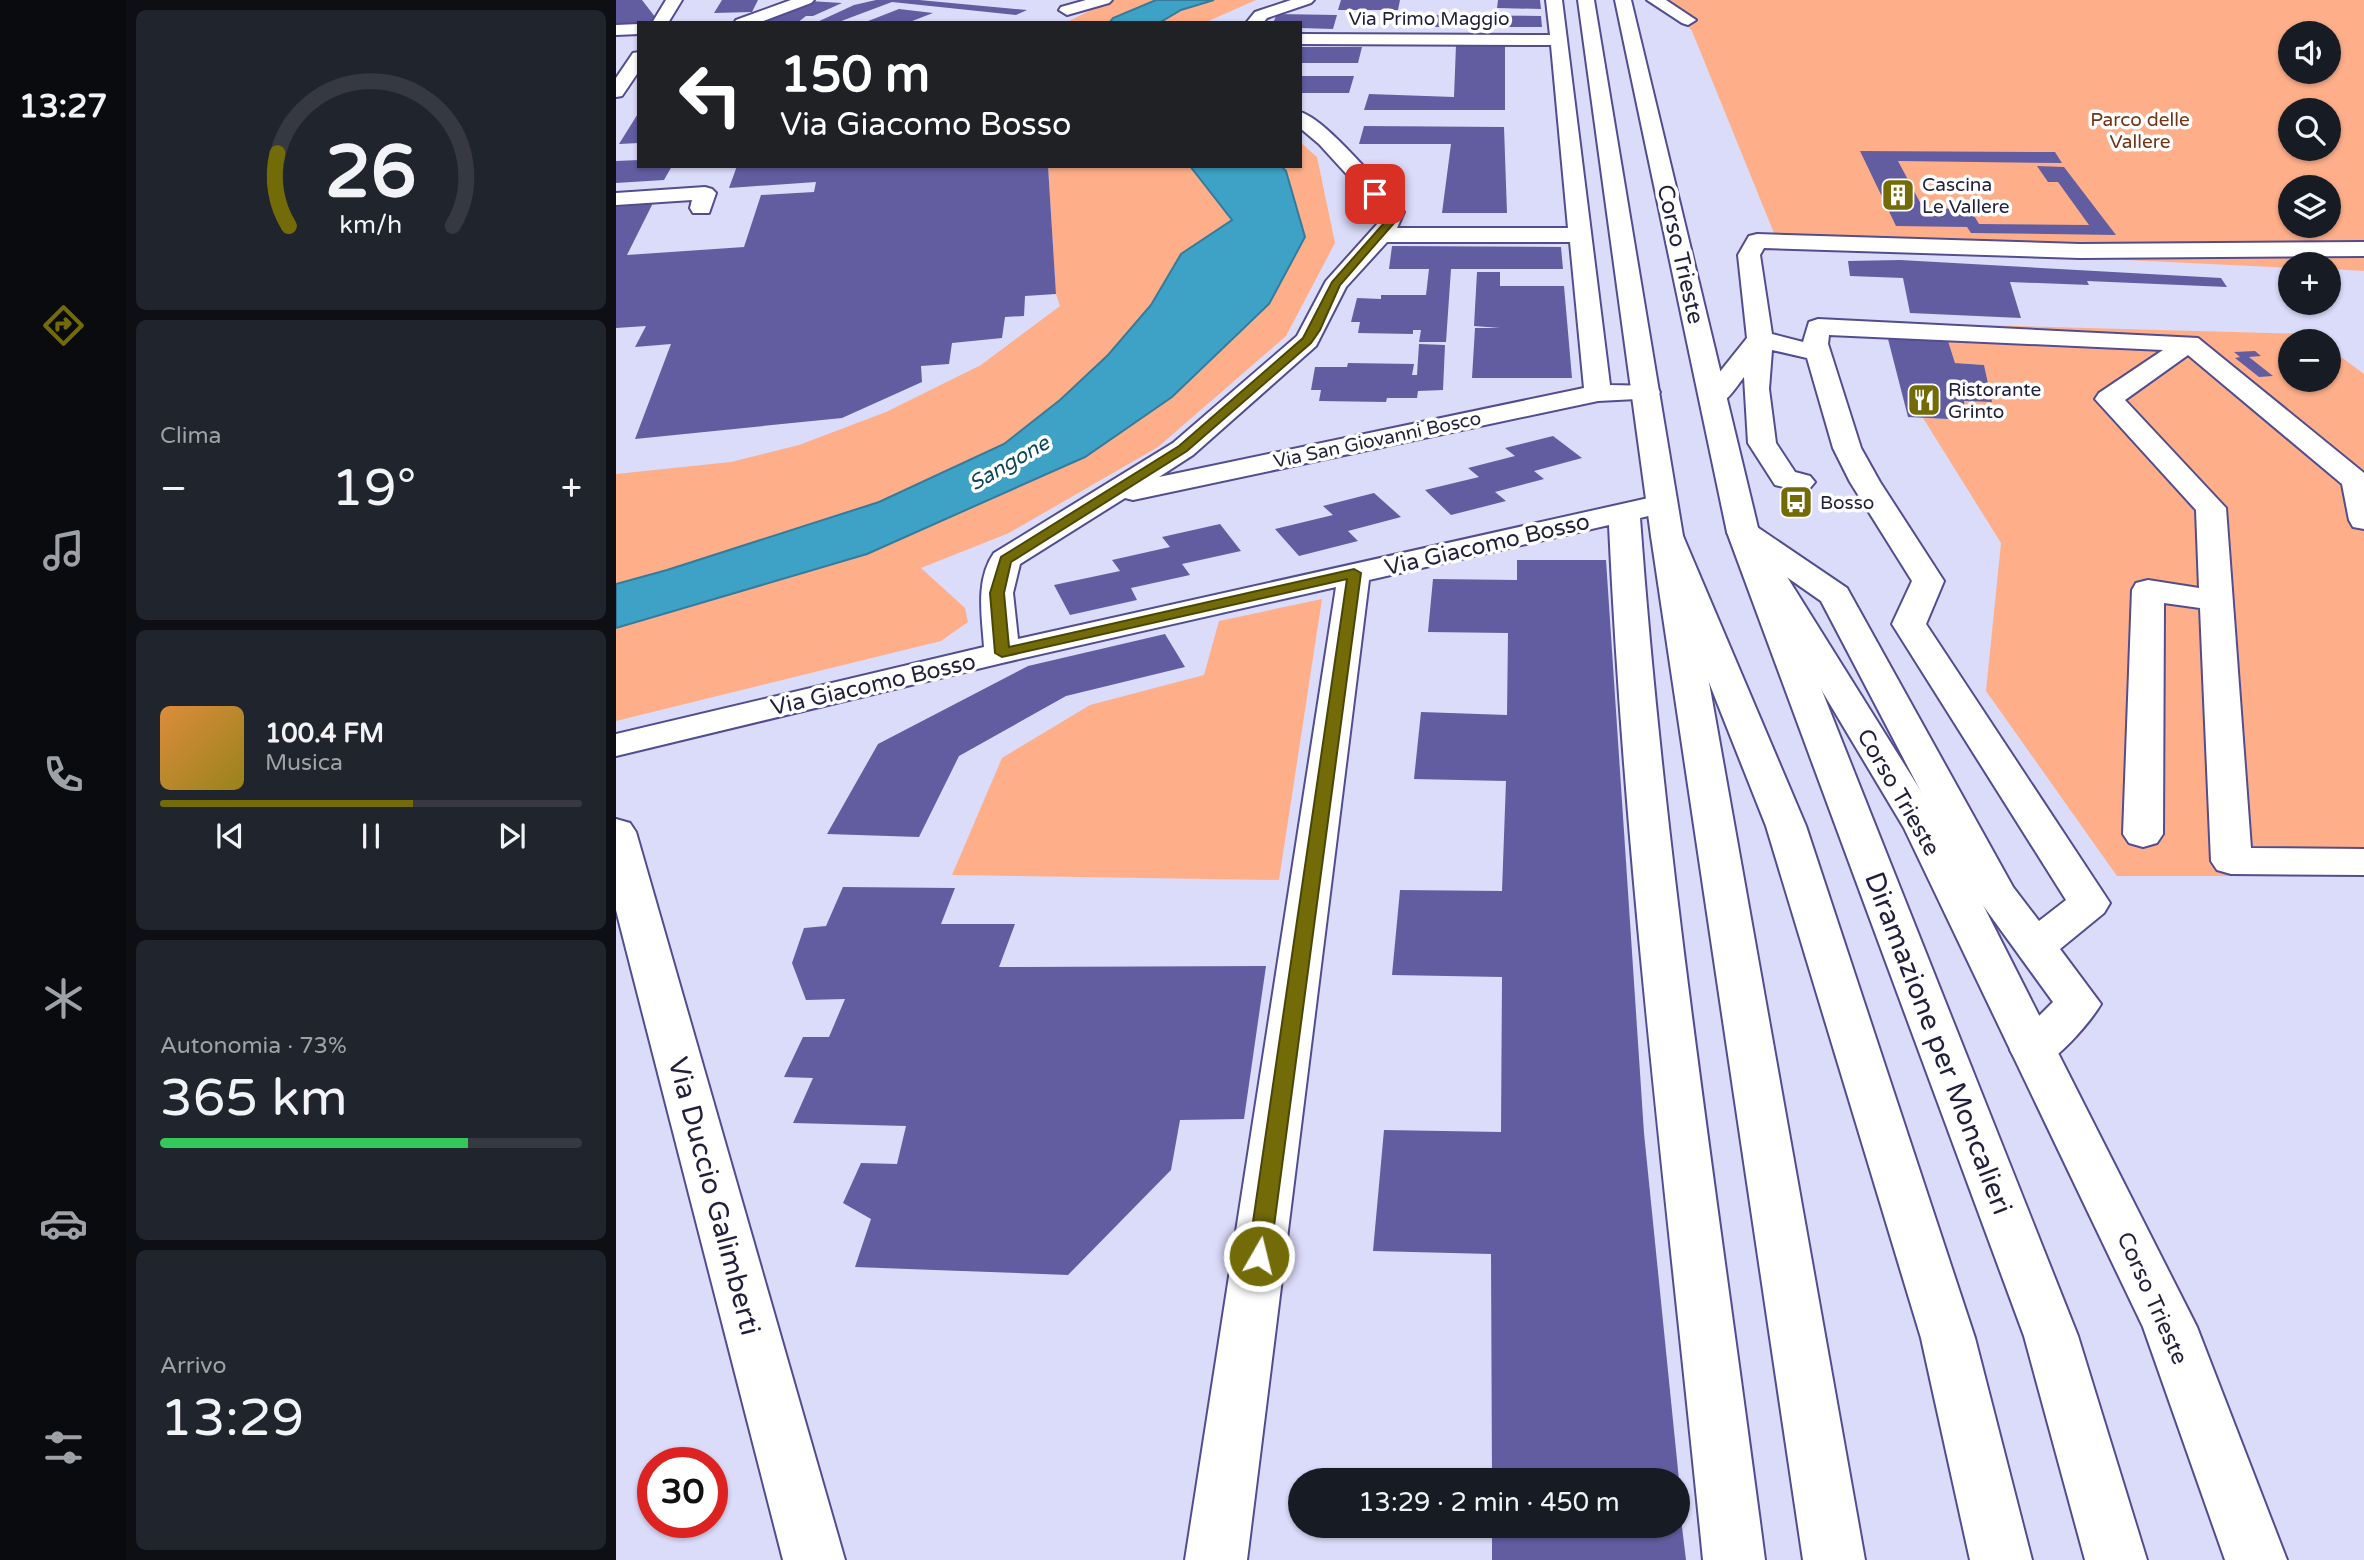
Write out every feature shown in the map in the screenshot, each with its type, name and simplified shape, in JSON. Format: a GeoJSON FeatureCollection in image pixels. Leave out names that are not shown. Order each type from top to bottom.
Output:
{"type":"FeatureCollection","features":[{"type":"Feature","properties":{"kind":"main road"},"geometry":{"type":"LineString","coordinates":[[661,21],[674,0]]}},
{"type":"Feature","properties":{"kind":"main road"},"geometry":{"type":"LineString","coordinates":[[748,21],[806,0]]}},
{"type":"Feature","properties":{"kind":"main road"},"geometry":{"type":"LineString","coordinates":[[1067,10],[1104,0]]}},
{"type":"Feature","properties":{"kind":"main road"},"geometry":{"type":"LineString","coordinates":[[1256,21],[1261,15],[1306,0]]}},
{"type":"Feature","properties":{"kind":"main road"},"geometry":{"type":"LineString","coordinates":[[1554,0],[1598,393]]}},
{"type":"Feature","properties":{"kind":"main road"},"geometry":{"type":"LineString","coordinates":[[1586,0],[1646,392],[1651,518],[1642,775],[1667,1010],[1734,1560]]}},
{"type":"Feature","properties":{"kind":"main road","name":"Corso Trieste"},"geometry":{"type":"LineString","coordinates":[[1623,0],[1743,532],[1924,828],[2169,1326],[2256,1560]]}},
{"type":"Feature","properties":{"kind":"main road"},"geometry":{"type":"LineString","coordinates":[[1655,0],[1688,20]]}},
{"type":"Feature","properties":{"kind":"main road"},"geometry":{"type":"LineString","coordinates":[[616,30],[637,29]]}},
{"type":"Feature","properties":{"kind":"main road","name":"Via Primo Maggio"},"geometry":{"type":"LineString","coordinates":[[1302,30],[1558,36]]}},
{"type":"Feature","properties":{"kind":"main road","name":"Via Primo Maggio"},"geometry":{"type":"LineString","coordinates":[[1302,38],[1558,36]]}},
{"type":"Feature","properties":{"kind":"main road"},"geometry":{"type":"LineString","coordinates":[[616,43],[637,42]]}},
{"type":"Feature","properties":{"kind":"main road"},"geometry":{"type":"LineString","coordinates":[[616,92],[637,60]]}},
{"type":"Feature","properties":{"kind":"main road"},"geometry":{"type":"LineString","coordinates":[[1302,120],[1326,140],[1394,212],[1386,229],[1579,230]]}},
{"type":"Feature","properties":{"kind":"main road"},"geometry":{"type":"LineString","coordinates":[[616,198],[705,193],[701,208]]}},
{"type":"Feature","properties":{"kind":"main road","name":"Via San Giovanni Bosco"},"geometry":{"type":"LineString","coordinates":[[1002,653],[997,593],[1005,560],[1183,449],[1307,341],[1315,330],[1335,284],[1386,229]]}},
{"type":"Feature","properties":{"kind":"main road"},"geometry":{"type":"LineString","coordinates":[[1800,482],[1785,479],[1762,443],[1756,389],[1760,340],[1749,255],[1757,241],[2080,251],[2364,249]]}},
{"type":"Feature","properties":{"kind":"main road"},"geometry":{"type":"LineString","coordinates":[[2035,947],[2090,902],[1909,624],[1928,581],[1847,448],[1815,344],[1818,327],[2189,343],[2356,481],[2364,520]]}},
{"type":"Feature","properties":{"kind":"main road"},"geometry":{"type":"LineString","coordinates":[[1713,398],[1760,340]]}},
{"type":"Feature","properties":{"kind":"main road"},"geometry":{"type":"LineString","coordinates":[[1760,340],[1818,353]]}},
{"type":"Feature","properties":{"kind":"main road"},"geometry":{"type":"LineString","coordinates":[[2189,343],[2109,399],[2211,508],[2231,861],[2364,862]]}},
{"type":"Feature","properties":{"kind":"main road","name":"Via San Giovanni Bosco"},"geometry":{"type":"LineString","coordinates":[[1110,496],[1598,393],[1646,392]]}},
{"type":"Feature","properties":{"kind":"main road"},"geometry":{"type":"LineString","coordinates":[[1651,518],[1834,1560]]}},
{"type":"Feature","properties":{"kind":"main road"},"geometry":{"type":"LineString","coordinates":[[1651,518],[1786,826],[1948,1338],[2001,1560]]}},
{"type":"Feature","properties":{"kind":"main road","name":"Via Giacomo Bosso"},"geometry":{"type":"LineString","coordinates":[[616,745],[1354,573],[1651,518]]}},
{"type":"Feature","properties":{"kind":"main road"},"geometry":{"type":"LineString","coordinates":[[1743,532],[1835,595],[1995,893],[2078,1004],[2033,1050]]}},
{"type":"Feature","properties":{"kind":"main road","name":"Diramazione per Moncalieri"},"geometry":{"type":"LineString","coordinates":[[1743,532],[2051,1336],[2116,1560]]}},
{"type":"Feature","properties":{"kind":"main road"},"geometry":{"type":"LineString","coordinates":[[1216,1560],[1354,573]]}},
{"type":"Feature","properties":{"kind":"main road"},"geometry":{"type":"LineString","coordinates":[[2143,834],[2148,590],[2216,601]]}},
{"type":"Feature","properties":{"kind":"main road","name":"Via Duccio Galimberti"},"geometry":{"type":"LineString","coordinates":[[616,832],[814,1560]]}},
{"type":"Feature","properties":{"kind":"green space"},"geometry":{"type":"Polygon","coordinates":[[[1111,0],[1156,0],[1111,21],[1069,21],[1111,0]]]}},
{"type":"Feature","properties":{"kind":"green space"},"geometry":{"type":"Polygon","coordinates":[[[1214,0],[1256,0],[1209,21],[1162,21],[1181,10],[1214,0]]]}},
{"type":"Feature","properties":{"kind":"green space","name":"Parco delle Vallere"},"geometry":{"type":"Polygon","coordinates":[[[1665,0],[2364,0],[2364,271],[2341,270],[2341,252],[2278,252],[2278,267],[1778,243],[1692,31],[1665,0]]]}},
{"type":"Feature","properties":{"kind":"green space"},"geometry":{"type":"Polygon","coordinates":[[[1302,144],[1317,157],[1335,243],[1286,336],[1158,447],[1009,533],[921,568],[965,608],[968,622],[941,641],[616,721],[616,628],[867,554],[1085,457],[1172,397],[1269,304],[1305,237],[1283,168],[1302,168],[1302,144]]]}},
{"type":"Feature","properties":{"kind":"green space"},"geometry":{"type":"Polygon","coordinates":[[[1048,168],[1192,168],[1232,220],[1181,254],[1151,305],[1108,355],[1060,400],[1004,444],[879,502],[616,584],[616,474],[731,462],[799,445],[886,412],[981,365],[1060,306],[1056,294],[1048,168]]]}},
{"type":"Feature","properties":{"kind":"green space"},"geometry":{"type":"Polygon","coordinates":[[[1942,324],[2278,333],[2278,392],[2341,392],[2341,357],[2364,374],[2364,876],[2117,876],[1986,691],[2001,543],[1923,418],[1966,420],[1964,401],[1991,402],[1984,365],[1955,363],[1942,324]]]}},
{"type":"Feature","properties":{"kind":"green space"},"geometry":{"type":"Polygon","coordinates":[[[1322,599],[1279,880],[952,875],[1002,758],[1090,705],[1204,675],[1219,621],[1322,599]]]}},
{"type":"Feature","properties":{"kind":"water"},"geometry":{"type":"Polygon","coordinates":[[[1156,0],[1214,0],[1181,10],[1162,21],[1111,21],[1156,0]]]}},
{"type":"Feature","properties":{"kind":"water","name":"Sangone"},"geometry":{"type":"Polygon","coordinates":[[[1192,168],[1283,168],[1286,171],[1305,237],[1269,304],[1172,397],[1085,457],[867,554],[616,628],[616,584],[879,502],[1004,444],[1060,400],[1108,355],[1151,305],[1181,254],[1232,220],[1192,168]]]}},
{"type":"Feature","properties":{"kind":"building"},"geometry":{"type":"Polygon","coordinates":[[[616,0],[642,0],[658,21],[637,21],[637,24],[616,25],[616,0]]]}},
{"type":"Feature","properties":{"kind":"building"},"geometry":{"type":"Polygon","coordinates":[[[722,0],[758,0],[752,12],[714,13],[722,0]]]}},
{"type":"Feature","properties":{"kind":"building"},"geometry":{"type":"Polygon","coordinates":[[[876,0],[919,0],[1027,10],[1016,15],[892,2],[841,21],[819,21],[854,5],[876,0]]]}},
{"type":"Feature","properties":{"kind":"building"},"geometry":{"type":"Polygon","coordinates":[[[1341,0],[1400,0],[1398,10],[1338,10],[1341,0]]]}},
{"type":"Feature","properties":{"kind":"building"},"geometry":{"type":"Polygon","coordinates":[[[1498,0],[1540,0],[1541,9],[1497,8],[1498,0]]]}},
{"type":"Feature","properties":{"kind":"building"},"geometry":{"type":"Polygon","coordinates":[[[809,1],[842,3],[800,21],[760,21],[767,15],[778,16],[809,1]]]}},
{"type":"Feature","properties":{"kind":"building"},"geometry":{"type":"Polygon","coordinates":[[[899,9],[933,13],[912,21],[868,21],[899,9]]]}},
{"type":"Feature","properties":{"kind":"building"},"geometry":{"type":"Polygon","coordinates":[[[1277,14],[1337,15],[1333,29],[1302,28],[1302,21],[1274,21],[1277,14]]]}},
{"type":"Feature","properties":{"kind":"building"},"geometry":{"type":"Polygon","coordinates":[[[1424,15],[1541,16],[1542,27],[1422,27],[1424,15]]]}},
{"type":"Feature","properties":{"kind":"building"},"geometry":{"type":"Polygon","coordinates":[[[1456,45],[1505,45],[1505,110],[1364,110],[1369,94],[1454,97],[1456,45]]]}},
{"type":"Feature","properties":{"kind":"building"},"geometry":{"type":"Polygon","coordinates":[[[1302,47],[1362,47],[1358,63],[1302,63],[1302,47]]]}},
{"type":"Feature","properties":{"kind":"building"},"geometry":{"type":"Polygon","coordinates":[[[1302,76],[1354,76],[1349,93],[1302,93],[1302,76]]]}},
{"type":"Feature","properties":{"kind":"building"},"geometry":{"type":"Polygon","coordinates":[[[637,115],[637,143],[619,144],[637,115]]]}},
{"type":"Feature","properties":{"kind":"building"},"geometry":{"type":"Polygon","coordinates":[[[1364,126],[1504,127],[1507,213],[1442,213],[1451,144],[1359,144],[1364,126]]]}},
{"type":"Feature","properties":{"kind":"building","name":"Cascina Le Vallere"},"geometry":{"type":"Polygon","coordinates":[[[1860,151],[2055,152],[2062,163],[1898,161],[1923,208],[1970,209],[1979,224],[2089,225],[2058,182],[2048,182],[2037,166],[2064,167],[2116,235],[1971,233],[1967,227],[1896,226],[1860,151]]]}},
{"type":"Feature","properties":{"kind":"building"},"geometry":{"type":"Polygon","coordinates":[[[637,160],[637,168],[671,168],[664,180],[616,183],[616,161],[637,160]]]}},
{"type":"Feature","properties":{"kind":"building"},"geometry":{"type":"Polygon","coordinates":[[[736,168],[1048,168],[1056,294],[1025,296],[1024,316],[1005,317],[1002,338],[952,343],[949,364],[921,366],[922,382],[842,418],[635,439],[671,344],[635,347],[646,326],[616,328],[616,203],[654,201],[627,255],[744,247],[761,195],[814,192],[816,182],[729,188],[736,168]]]}},
{"type":"Feature","properties":{"kind":"building"},"geometry":{"type":"Polygon","coordinates":[[[1392,246],[1561,247],[1563,269],[1451,269],[1446,342],[1419,342],[1421,330],[1413,330],[1413,334],[1358,333],[1360,322],[1351,322],[1357,298],[1426,295],[1429,269],[1389,269],[1392,246]]]}},
{"type":"Feature","properties":{"kind":"building"},"geometry":{"type":"Polygon","coordinates":[[[1900,260],[2221,278],[2227,287],[2087,281],[2089,285],[2010,282],[2021,318],[1910,313],[1903,278],[1850,276],[1848,261],[1900,260]]]}},
{"type":"Feature","properties":{"kind":"building"},"geometry":{"type":"Polygon","coordinates":[[[1477,272],[1500,272],[1500,286],[1564,286],[1572,378],[1472,378],[1475,328],[1500,328],[1474,326],[1477,272]]]}},
{"type":"Feature","properties":{"kind":"building"},"geometry":{"type":"Polygon","coordinates":[[[1888,339],[1948,341],[1955,363],[1984,365],[1992,402],[1964,401],[1967,420],[1908,417],[1888,339]]]}},
{"type":"Feature","properties":{"kind":"building"},"geometry":{"type":"Polygon","coordinates":[[[1419,344],[1445,345],[1443,390],[1418,391],[1417,398],[1387,398],[1386,402],[1319,401],[1321,390],[1311,390],[1315,367],[1347,367],[1348,363],[1414,364],[1412,375],[1417,375],[1419,344]]]}},
{"type":"Feature","properties":{"kind":"building"},"geometry":{"type":"Polygon","coordinates":[[[2255,351],[2261,356],[2249,357],[2273,376],[2259,377],[2235,358],[2240,357],[2234,352],[2255,351]]]}},
{"type":"Feature","properties":{"kind":"building"},"geometry":{"type":"Polygon","coordinates":[[[1553,436],[1582,458],[1534,471],[1544,479],[1495,492],[1506,501],[1451,515],[1425,490],[1479,477],[1468,468],[1515,456],[1505,448],[1553,436]]]}},
{"type":"Feature","properties":{"kind":"building"},"geometry":{"type":"Polygon","coordinates":[[[1374,493],[1401,517],[1348,531],[1358,541],[1299,556],[1275,529],[1333,515],[1323,506],[1374,493]]]}},
{"type":"Feature","properties":{"kind":"building"},"geometry":{"type":"Polygon","coordinates":[[[1220,524],[1241,551],[1182,564],[1190,575],[1131,588],[1137,600],[1070,615],[1054,585],[1120,571],[1112,560],[1170,547],[1162,537],[1220,524]]]}},
{"type":"Feature","properties":{"kind":"building"},"geometry":{"type":"Polygon","coordinates":[[[1517,560],[1606,560],[1644,1133],[1678,1468],[1492,1468],[1491,1254],[1373,1251],[1384,1130],[1501,1132],[1502,977],[1392,975],[1400,890],[1502,891],[1506,781],[1414,779],[1421,712],[1507,715],[1508,633],[1428,632],[1433,579],[1517,580],[1517,560]]]}},
{"type":"Feature","properties":{"kind":"building"},"geometry":{"type":"Polygon","coordinates":[[[1165,634],[1185,667],[1066,696],[959,756],[919,837],[827,834],[878,744],[1028,666],[1165,634]]]}},
{"type":"Feature","properties":{"kind":"building"},"geometry":{"type":"Polygon","coordinates":[[[843,887],[955,888],[941,924],[1015,924],[999,967],[1266,966],[1244,1119],[1180,1120],[1171,1170],[1068,1275],[855,1267],[871,1219],[843,1203],[861,1163],[897,1164],[906,1126],[793,1123],[813,1078],[784,1077],[803,1037],[829,1037],[845,999],[806,1000],[792,963],[804,928],[826,926],[843,887]]]}},
{"type":"Feature","properties":{"kind":"building"},"geometry":{"type":"Polygon","coordinates":[[[1492,1538],[1683,1538],[1686,1560],[1492,1560],[1492,1538]]]}},
{"type":"Feature","properties":{"kind":"place","name":"Cascina Le Vallere"},"geometry":{"type":"Point","coordinates":[1898,195]}},
{"type":"Feature","properties":{"kind":"place","name":"Ristorante Grinto"},"geometry":{"type":"Point","coordinates":[1924,400]}},
{"type":"Feature","properties":{"kind":"place","name":"Bosso"},"geometry":{"type":"Point","coordinates":[1796,502]}},
{"type":"Feature","properties":{"kind":"route"},"geometry":{"type":"LineString","coordinates":[[1259,1256],[1354,573],[1002,653],[997,593],[1005,560],[1183,449],[1307,341],[1315,330],[1323,306],[1335,284],[1390,223],[1394,212],[1375,194]]}}]}
